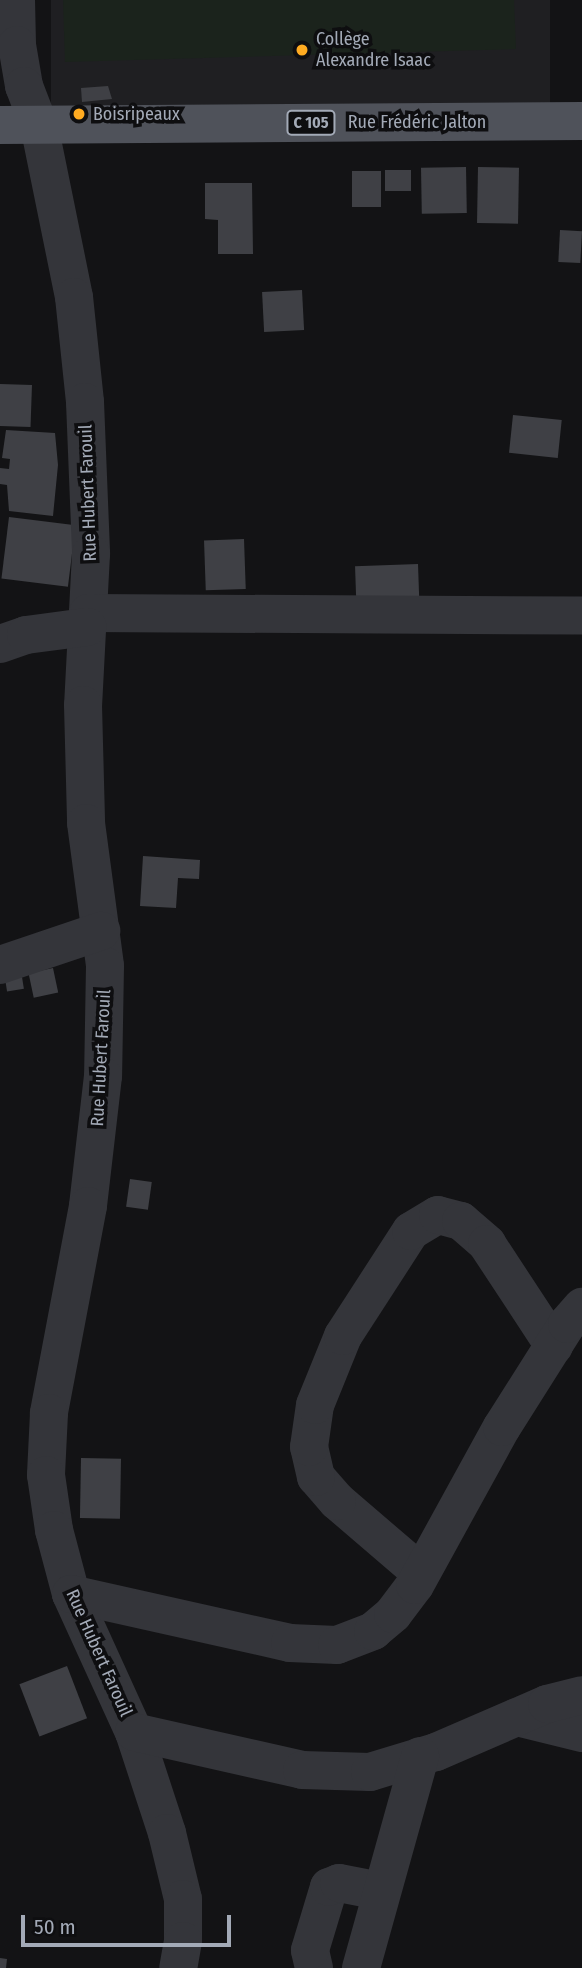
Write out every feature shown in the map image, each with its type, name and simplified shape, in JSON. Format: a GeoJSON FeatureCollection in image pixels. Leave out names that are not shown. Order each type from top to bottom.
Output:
{"type":"FeatureCollection","features":[{"type":"Feature","properties":{"kind":"main road","name":"Rue Frédéric Jalton"},"geometry":{"type":"LineString","coordinates":[[0,125],[582,121]]}},
{"type":"Feature","properties":{"kind":"street","name":"Rue Hubert Farouil"},"geometry":{"type":"LineString","coordinates":[[16,0],[17,45],[24,86],[39,125],[75,297],[85,402],[91,540],[83,705],[86,823],[105,967],[103,1076],[88,1206],[49,1413],[46,1463],[54,1531],[71,1594],[134,1732],[167,1833],[183,1899],[183,1941],[178,1968]]}},
{"type":"Feature","properties":{"kind":"street"},"geometry":{"type":"LineString","coordinates":[[0,645],[26,635],[87,620],[582,616]]}},
{"type":"Feature","properties":{"kind":"street"},"geometry":{"type":"LineString","coordinates":[[0,965],[101,931]]}},
{"type":"Feature","properties":{"kind":"street"},"geometry":{"type":"LineString","coordinates":[[421,1573],[337,1501],[316,1476],[309,1447],[315,1405],[343,1336],[411,1231],[438,1215],[461,1221],[486,1244],[554,1346]]}},
{"type":"Feature","properties":{"kind":"street"},"geometry":{"type":"LineString","coordinates":[[71,1594],[290,1643],[337,1645],[373,1631],[393,1614],[421,1573],[502,1427],[582,1307]]}},
{"type":"Feature","properties":{"kind":"street"},"geometry":{"type":"LineString","coordinates":[[134,1732],[302,1770],[370,1772],[582,1695]]}},
{"type":"Feature","properties":{"kind":"street"},"geometry":{"type":"LineString","coordinates":[[517,1717],[582,1733]]}},
{"type":"Feature","properties":{"kind":"street"},"geometry":{"type":"LineString","coordinates":[[361,1968],[419,1756]]}},
{"type":"Feature","properties":{"kind":"street"},"geometry":{"type":"LineString","coordinates":[[314,1968],[310,1950],[329,1887],[339,1882],[380,1891]]}},
{"type":"Feature","properties":{"kind":"shaded area","name":"Collège Alexandre Isaac"},"geometry":{"type":"Polygon","coordinates":[[[51,0],[550,0],[550,111],[51,111],[51,0]]]}},
{"type":"Feature","properties":{"kind":"shaded area"},"geometry":{"type":"Polygon","coordinates":[[[63,0],[514,0],[516,49],[65,62],[63,0]]]}},
{"type":"Feature","properties":{"kind":"building"},"geometry":{"type":"Polygon","coordinates":[[[108,86],[112,99],[82,102],[81,88],[108,86]]]}},
{"type":"Feature","properties":{"kind":"building"},"geometry":{"type":"Polygon","coordinates":[[[466,167],[467,213],[422,214],[421,168],[466,167]]]}},
{"type":"Feature","properties":{"kind":"building"},"geometry":{"type":"Polygon","coordinates":[[[478,167],[519,168],[518,224],[477,223],[478,167]]]}},
{"type":"Feature","properties":{"kind":"building"},"geometry":{"type":"Polygon","coordinates":[[[385,170],[411,170],[411,191],[385,191],[385,170]]]}},
{"type":"Feature","properties":{"kind":"building"},"geometry":{"type":"Polygon","coordinates":[[[352,171],[381,171],[381,207],[352,207],[352,171]]]}},
{"type":"Feature","properties":{"kind":"building"},"geometry":{"type":"Polygon","coordinates":[[[205,183],[252,183],[253,254],[218,254],[218,220],[205,219],[205,183]]]}},
{"type":"Feature","properties":{"kind":"building"},"geometry":{"type":"Polygon","coordinates":[[[560,230],[582,231],[580,263],[558,262],[560,230]]]}},
{"type":"Feature","properties":{"kind":"building"},"geometry":{"type":"Polygon","coordinates":[[[302,290],[304,330],[264,332],[262,292],[302,290]]]}},
{"type":"Feature","properties":{"kind":"building"},"geometry":{"type":"Polygon","coordinates":[[[0,384],[32,385],[31,427],[0,426],[0,384]]]}},
{"type":"Feature","properties":{"kind":"building"},"geometry":{"type":"Polygon","coordinates":[[[513,415],[562,420],[558,458],[509,453],[513,415]]]}},
{"type":"Feature","properties":{"kind":"building"},"geometry":{"type":"Polygon","coordinates":[[[6,430],[55,433],[58,465],[53,516],[9,511],[7,485],[0,484],[0,468],[9,469],[10,459],[2,458],[6,430]]]}},
{"type":"Feature","properties":{"kind":"building"},"geometry":{"type":"Polygon","coordinates":[[[9,517],[76,525],[68,587],[1,579],[9,517]]]}},
{"type":"Feature","properties":{"kind":"building"},"geometry":{"type":"Polygon","coordinates":[[[244,539],[246,589],[206,590],[204,540],[244,539]]]}},
{"type":"Feature","properties":{"kind":"building"},"geometry":{"type":"Polygon","coordinates":[[[418,564],[419,600],[356,602],[355,566],[418,564]]]}},
{"type":"Feature","properties":{"kind":"building"},"geometry":{"type":"Polygon","coordinates":[[[143,856],[200,860],[199,879],[178,878],[176,908],[140,906],[143,856]]]}},
{"type":"Feature","properties":{"kind":"building"},"geometry":{"type":"Polygon","coordinates":[[[53,968],[58,992],[34,998],[29,973],[53,968]]]}},
{"type":"Feature","properties":{"kind":"building"},"geometry":{"type":"Polygon","coordinates":[[[22,977],[24,989],[7,992],[5,980],[22,977]]]}},
{"type":"Feature","properties":{"kind":"building"},"geometry":{"type":"Polygon","coordinates":[[[130,1179],[152,1182],[148,1210],[126,1207],[130,1179]]]}},
{"type":"Feature","properties":{"kind":"building"},"geometry":{"type":"Polygon","coordinates":[[[81,1458],[121,1459],[120,1519],[80,1518],[81,1458]]]}},
{"type":"Feature","properties":{"kind":"building"},"geometry":{"type":"Polygon","coordinates":[[[67,1666],[87,1718],[39,1737],[19,1684],[67,1666]]]}},
{"type":"Feature","properties":{"kind":"building"},"geometry":{"type":"Polygon","coordinates":[[[0,1958],[7,1959],[6,1968],[0,1968],[0,1958]]]}},
{"type":"Feature","properties":{"kind":"place","name":"Collège Alexandre Isaac"},"geometry":{"type":"Point","coordinates":[302,50]}},
{"type":"Feature","properties":{"kind":"place","name":"Boisripeaux"},"geometry":{"type":"Point","coordinates":[79,114]}}]}
